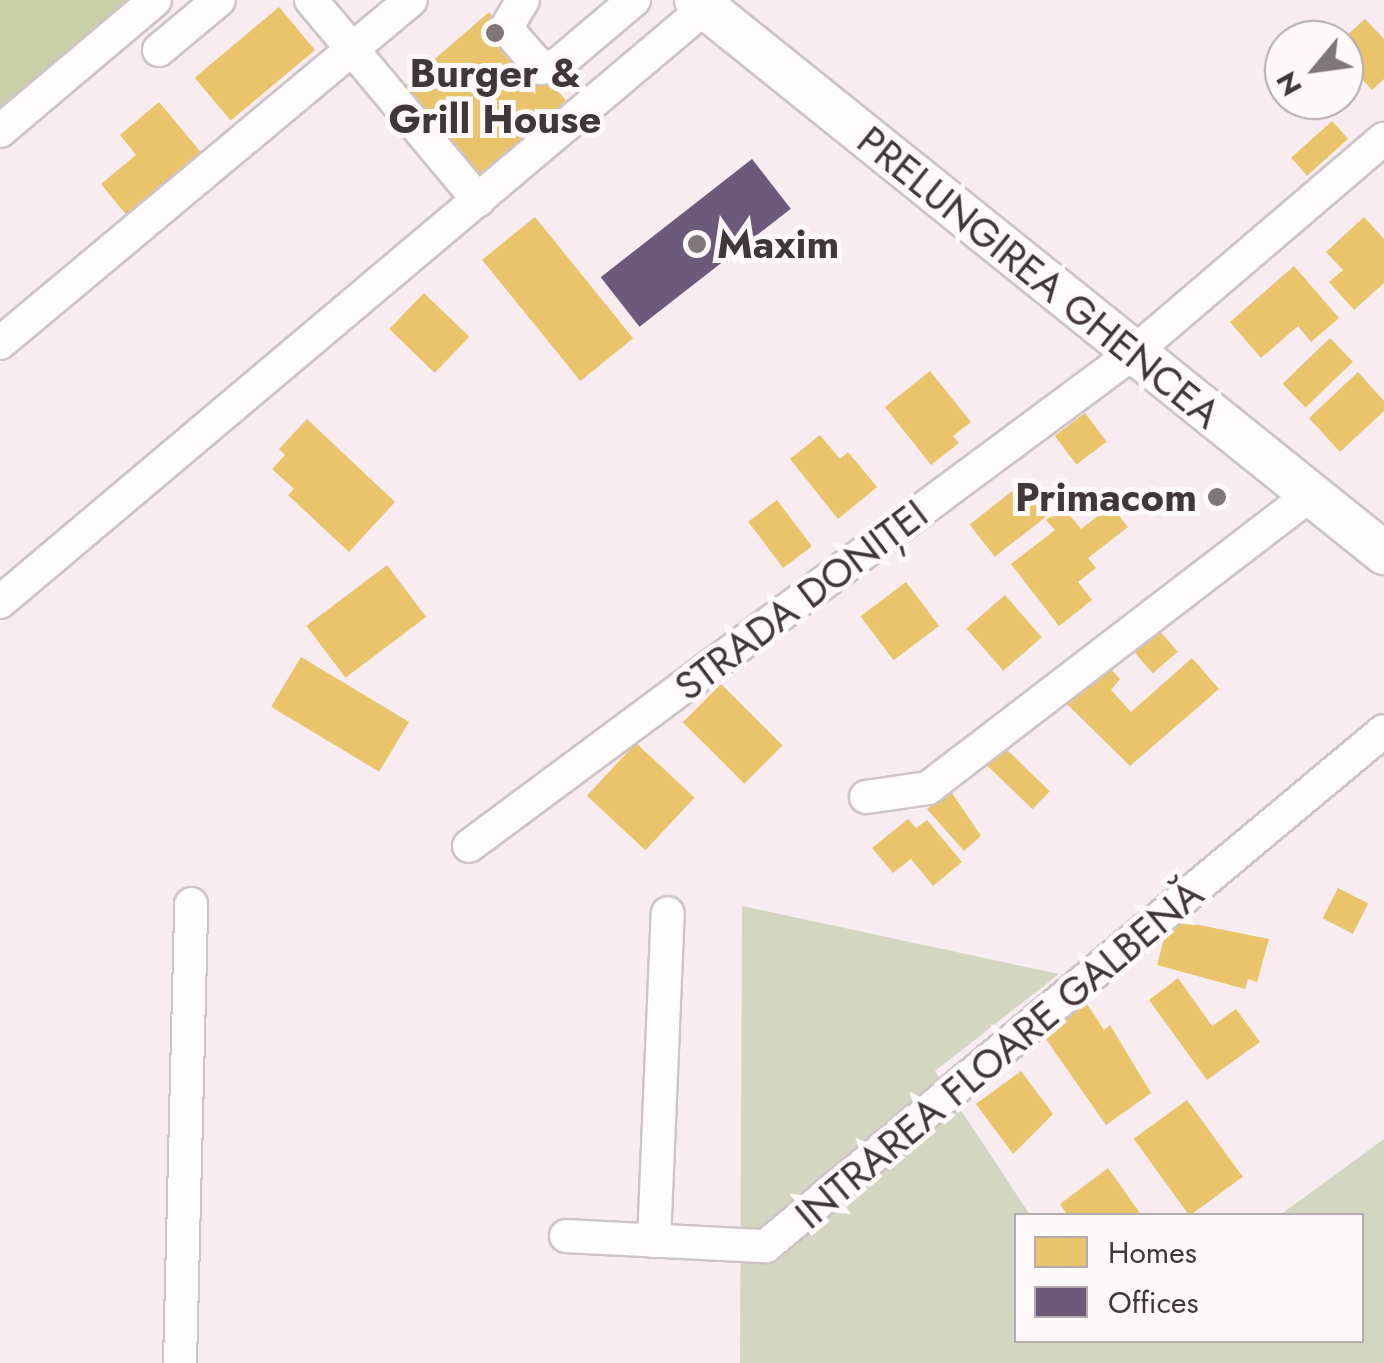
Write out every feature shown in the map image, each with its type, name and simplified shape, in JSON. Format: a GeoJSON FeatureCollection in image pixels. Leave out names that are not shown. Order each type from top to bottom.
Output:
{"type":"FeatureCollection","features":[{"type":"Feature","properties":{"kind":"main road","name":"PRELUNGIREA GHENCEA"},"geometry":{"type":"LineString","coordinates":[[700,4],[1310,495],[1379,541]]}},
{"type":"Feature","properties":{"kind":"street"},"geometry":{"type":"LineString","coordinates":[[0,132],[154,0]]}},
{"type":"Feature","properties":{"kind":"street"},"geometry":{"type":"LineString","coordinates":[[159,50],[219,0]]}},
{"type":"Feature","properties":{"kind":"street"},"geometry":{"type":"LineString","coordinates":[[311,0],[478,200]]}},
{"type":"Feature","properties":{"kind":"street"},"geometry":{"type":"LineString","coordinates":[[0,343],[411,0]]}},
{"type":"Feature","properties":{"kind":"street"},"geometry":{"type":"LineString","coordinates":[[523,0],[506,28],[541,68],[557,65],[634,0]]}},
{"type":"Feature","properties":{"kind":"street"},"geometry":{"type":"LineString","coordinates":[[0,602],[478,200],[700,4]]}},
{"type":"Feature","properties":{"kind":"street","name":"STRADA DONIȚEI"},"geometry":{"type":"LineString","coordinates":[[469,846],[1132,354],[1384,139]]}},
{"type":"Feature","properties":{"kind":"street"},"geometry":{"type":"LineString","coordinates":[[866,797],[928,788],[1310,495]]}},
{"type":"Feature","properties":{"kind":"street","name":"INTRAREA FLOARE GALBENĂ"},"geometry":{"type":"LineString","coordinates":[[566,1236],[751,1249],[784,1234],[1384,731]]}},
{"type":"Feature","properties":{"kind":"street"},"geometry":{"type":"LineString","coordinates":[[180,1363],[191,904]]}},
{"type":"Feature","properties":{"kind":"street"},"geometry":{"type":"LineString","coordinates":[[654,1240],[668,913]]}},
{"type":"Feature","properties":{"kind":"green space"},"geometry":{"type":"Polygon","coordinates":[[[0,0],[167,0],[0,141],[0,0]]]}},
{"type":"Feature","properties":{"kind":"green space"},"geometry":{"type":"Polygon","coordinates":[[[742,906],[1059,974],[935,1071],[1029,1213],[1014,1213],[1014,1343],[1364,1343],[1364,1213],[1283,1213],[1384,1139],[1384,1363],[740,1363],[742,906]]]}},
{"type":"Feature","properties":{"kind":"building: Homes"},"geometry":{"type":"Polygon","coordinates":[[[279,7],[315,50],[231,121],[195,78],[279,7]]]}},
{"type":"Feature","properties":{"kind":"building: Homes"},"geometry":{"type":"Polygon","coordinates":[[[489,12],[566,101],[480,176],[403,87],[489,12]]]}},
{"type":"Feature","properties":{"kind":"building: Homes"},"geometry":{"type":"Polygon","coordinates":[[[1364,20],[1384,39],[1384,79],[1372,90],[1364,81],[1364,20]]]}},
{"type":"Feature","properties":{"kind":"building: Homes"},"geometry":{"type":"Polygon","coordinates":[[[159,102],[204,156],[129,218],[101,184],[136,155],[120,135],[159,102]]]}},
{"type":"Feature","properties":{"kind":"building: Homes"},"geometry":{"type":"Polygon","coordinates":[[[1332,121],[1348,139],[1307,176],[1291,158],[1332,121]]]}},
{"type":"Feature","properties":{"kind":"building: Homes"},"geometry":{"type":"Polygon","coordinates":[[[535,217],[633,338],[580,381],[482,260],[535,217]]]}},
{"type":"Feature","properties":{"kind":"building: Homes"},"geometry":{"type":"Polygon","coordinates":[[[1364,217],[1384,239],[1384,283],[1354,310],[1329,282],[1343,270],[1326,252],[1364,217]]]}},
{"type":"Feature","properties":{"kind":"building: Homes"},"geometry":{"type":"Polygon","coordinates":[[[1294,266],[1339,318],[1311,342],[1298,326],[1261,358],[1230,322],[1294,266]]]}},
{"type":"Feature","properties":{"kind":"building: Homes"},"geometry":{"type":"Polygon","coordinates":[[[424,293],[469,337],[435,373],[389,329],[424,293]]]}},
{"type":"Feature","properties":{"kind":"building: Homes"},"geometry":{"type":"Polygon","coordinates":[[[1330,338],[1353,362],[1305,408],[1283,384],[1330,338]]]}},
{"type":"Feature","properties":{"kind":"building: Homes"},"geometry":{"type":"Polygon","coordinates":[[[930,371],[971,422],[953,436],[959,443],[931,465],[885,407],[930,371]]]}},
{"type":"Feature","properties":{"kind":"building: Homes"},"geometry":{"type":"Polygon","coordinates":[[[1358,372],[1384,401],[1384,411],[1340,452],[1309,418],[1358,372]]]}},
{"type":"Feature","properties":{"kind":"building: Homes"},"geometry":{"type":"Polygon","coordinates":[[[1085,413],[1107,442],[1076,465],[1055,436],[1085,413]]]}},
{"type":"Feature","properties":{"kind":"building: Homes"},"geometry":{"type":"Polygon","coordinates":[[[307,419],[395,502],[349,552],[288,495],[294,489],[272,469],[285,455],[279,449],[307,419]]]}},
{"type":"Feature","properties":{"kind":"building: Homes"},"geometry":{"type":"Polygon","coordinates":[[[820,435],[840,459],[848,452],[877,487],[838,519],[790,459],[820,435]]]}},
{"type":"Feature","properties":{"kind":"building: Homes"},"geometry":{"type":"Polygon","coordinates":[[[1020,485],[1045,517],[995,557],[970,524],[1020,485]]]}},
{"type":"Feature","properties":{"kind":"building: Homes"},"geometry":{"type":"Polygon","coordinates":[[[1121,498],[1130,509],[1120,517],[1128,527],[1088,558],[1096,568],[1078,582],[1092,600],[1059,626],[1011,564],[1055,530],[1046,520],[1063,507],[1081,529],[1121,498]]]}},
{"type":"Feature","properties":{"kind":"building: Homes"},"geometry":{"type":"Polygon","coordinates":[[[777,500],[812,546],[783,568],[748,522],[777,500]]]}},
{"type":"Feature","properties":{"kind":"building: Homes"},"geometry":{"type":"Polygon","coordinates":[[[387,565],[426,617],[345,678],[306,626],[387,565]]]}},
{"type":"Feature","properties":{"kind":"building: Homes"},"geometry":{"type":"Polygon","coordinates":[[[906,582],[939,626],[894,660],[860,616],[906,582]]]}},
{"type":"Feature","properties":{"kind":"building: Homes"},"geometry":{"type":"Polygon","coordinates":[[[1005,595],[1042,637],[1003,671],[967,628],[1005,595]]]}},
{"type":"Feature","properties":{"kind":"building: Homes"},"geometry":{"type":"Polygon","coordinates":[[[1158,629],[1178,652],[1153,673],[1133,651],[1158,629]]]}},
{"type":"Feature","properties":{"kind":"building: Homes"},"geometry":{"type":"Polygon","coordinates":[[[301,657],[409,722],[379,772],[271,707],[301,657]]]}},
{"type":"Feature","properties":{"kind":"building: Homes"},"geometry":{"type":"Polygon","coordinates":[[[1192,658],[1219,689],[1130,766],[1064,701],[1104,662],[1120,679],[1111,690],[1131,712],[1192,658]]]}},
{"type":"Feature","properties":{"kind":"building: Homes"},"geometry":{"type":"Polygon","coordinates":[[[721,684],[783,746],[744,784],[683,722],[721,684]]]}},
{"type":"Feature","properties":{"kind":"building: Homes"},"geometry":{"type":"Polygon","coordinates":[[[636,743],[695,798],[645,850],[587,796],[636,743]]]}},
{"type":"Feature","properties":{"kind":"building: Homes"},"geometry":{"type":"Polygon","coordinates":[[[1003,746],[1050,791],[1032,809],[986,764],[1003,746]]]}},
{"type":"Feature","properties":{"kind":"building: Homes"},"geometry":{"type":"Polygon","coordinates":[[[950,790],[981,836],[964,851],[927,809],[950,790]]]}},
{"type":"Feature","properties":{"kind":"building: Homes"},"geometry":{"type":"Polygon","coordinates":[[[908,819],[916,828],[927,820],[962,862],[933,886],[911,859],[893,873],[872,848],[908,819]]]}},
{"type":"Feature","properties":{"kind":"building: Homes"},"geometry":{"type":"Polygon","coordinates":[[[1338,888],[1368,903],[1353,934],[1323,918],[1338,888]]]}},
{"type":"Feature","properties":{"kind":"building: Homes"},"geometry":{"type":"Polygon","coordinates":[[[1169,919],[1269,939],[1257,982],[1248,979],[1245,989],[1157,965],[1169,919]]]}},
{"type":"Feature","properties":{"kind":"building: Homes"},"geometry":{"type":"Polygon","coordinates":[[[1178,978],[1212,1026],[1236,1009],[1260,1042],[1207,1080],[1149,1000],[1178,978]]]}},
{"type":"Feature","properties":{"kind":"building: Homes"},"geometry":{"type":"Polygon","coordinates":[[[1087,1004],[1104,1030],[1110,1025],[1151,1093],[1106,1125],[1043,1035],[1087,1004]]]}},
{"type":"Feature","properties":{"kind":"building: Homes"},"geometry":{"type":"Polygon","coordinates":[[[1021,1071],[1053,1114],[1013,1154],[976,1104],[1021,1071]]]}},
{"type":"Feature","properties":{"kind":"building: Homes"},"geometry":{"type":"Polygon","coordinates":[[[1187,1100],[1243,1177],[1193,1213],[1188,1213],[1134,1139],[1187,1100]]]}},
{"type":"Feature","properties":{"kind":"building: Homes"},"geometry":{"type":"Polygon","coordinates":[[[1108,1168],[1140,1213],[1066,1213],[1060,1204],[1108,1168]]]}},
{"type":"Feature","properties":{"kind":"building: Offices","name":"Maxim"},"geometry":{"type":"Polygon","coordinates":[[[752,159],[791,209],[639,327],[601,277],[752,159]]]}},
{"type":"Feature","properties":{"kind":"place","name":"Burger & Grill House"},"geometry":{"type":"Point","coordinates":[495,33]}},
{"type":"Feature","properties":{"kind":"place","name":"Maxim"},"geometry":{"type":"Point","coordinates":[697,244]}},
{"type":"Feature","properties":{"kind":"place","name":"Primacom"},"geometry":{"type":"Point","coordinates":[1217,497]}}]}
